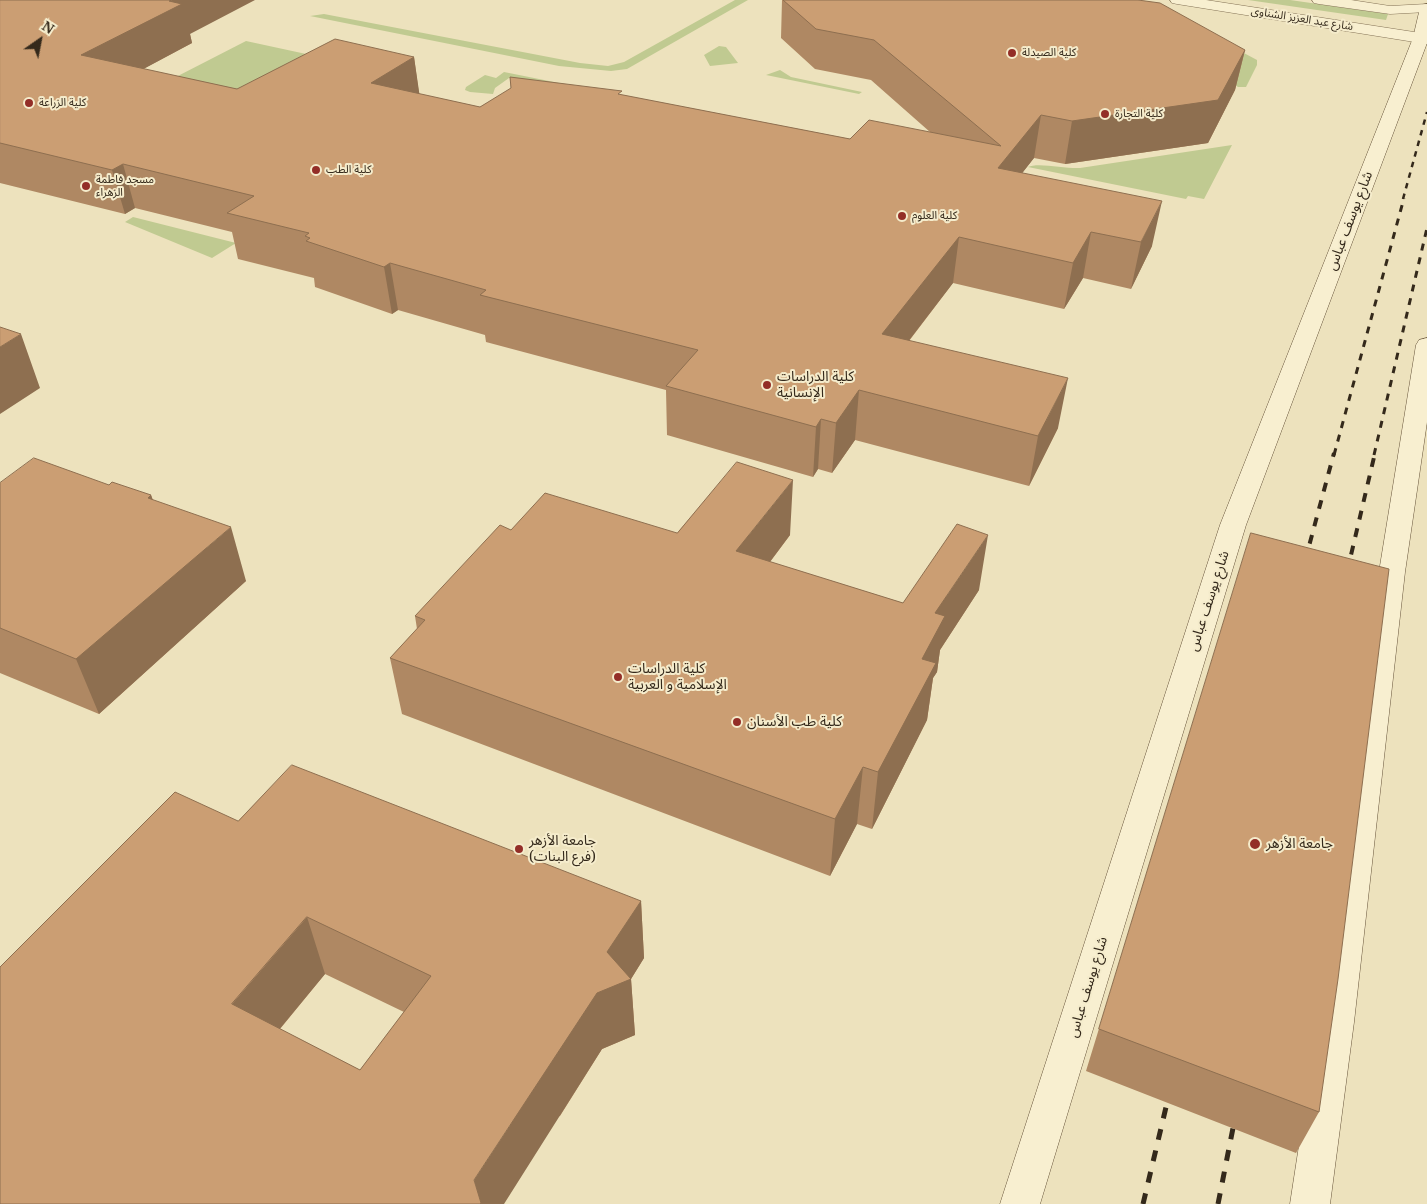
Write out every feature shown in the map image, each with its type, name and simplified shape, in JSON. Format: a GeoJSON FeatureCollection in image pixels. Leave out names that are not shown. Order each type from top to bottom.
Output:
{"type":"FeatureCollection","features":[{"type":"Feature","properties":{"kind":"main road","name":"شارع عبد العزيز الشناوى"},"geometry":{"type":"LineString","coordinates":[[1177,0],[1424,39]]}},
{"type":"Feature","properties":{"kind":"main road","name":"شارع عبد العزيز الشناوى"},"geometry":{"type":"LineString","coordinates":[[1319,0],[1382,9],[1406,10],[1427,8]]}},
{"type":"Feature","properties":{"kind":"main road","name":"شارع يوسف عباس"},"geometry":{"type":"LineString","coordinates":[[1020,1204],[1233,525],[1424,39],[1427,8]]}},
{"type":"Feature","properties":{"kind":"main road"},"geometry":{"type":"LineString","coordinates":[[1310,1204],[1336,1022],[1392,572],[1427,345]]}},
{"type":"Feature","properties":{"kind":"green space"},"geometry":{"type":"Polygon","coordinates":[[[735,0],[748,0],[627,69],[611,71],[559,66],[310,16],[324,14],[580,63],[608,66],[624,62],[735,0]]]}},
{"type":"Feature","properties":{"kind":"green space"},"geometry":{"type":"Polygon","coordinates":[[[1248,0],[1290,0],[1388,14],[1386,20],[1248,0]]]}},
{"type":"Feature","properties":{"kind":"green space"},"geometry":{"type":"Polygon","coordinates":[[[1162,37],[1242,52],[1257,60],[1257,65],[1246,87],[1238,87],[1162,37]]]}},
{"type":"Feature","properties":{"kind":"green space"},"geometry":{"type":"Polygon","coordinates":[[[246,41],[357,65],[287,106],[172,79],[246,41]]]}},
{"type":"Feature","properties":{"kind":"green space"},"geometry":{"type":"Polygon","coordinates":[[[719,46],[726,47],[738,63],[710,66],[704,55],[719,46]]]}},
{"type":"Feature","properties":{"kind":"green space"},"geometry":{"type":"Polygon","coordinates":[[[780,70],[791,77],[862,92],[859,94],[766,75],[780,70]]]}},
{"type":"Feature","properties":{"kind":"green space"},"geometry":{"type":"Polygon","coordinates":[[[504,72],[574,86],[552,88],[509,78],[495,88],[493,94],[465,90],[466,87],[485,75],[496,78],[504,72]]]}},
{"type":"Feature","properties":{"kind":"green space"},"geometry":{"type":"Polygon","coordinates":[[[1232,145],[1204,199],[1188,196],[1186,199],[1028,167],[1038,165],[1080,168],[1232,145]]]}},
{"type":"Feature","properties":{"kind":"green space"},"geometry":{"type":"Polygon","coordinates":[[[133,217],[236,243],[212,258],[125,222],[133,217]]]}},
{"type":"Feature","properties":{"kind":"building"},"geometry":{"type":"Polygon","coordinates":[[[0,0],[172,0],[169,1],[182,4],[81,55],[237,89],[335,39],[414,57],[371,83],[480,107],[511,88],[510,77],[622,91],[618,94],[850,139],[869,120],[1001,146],[874,40],[816,29],[783,0],[1138,0],[1160,3],[1245,50],[1218,100],[1072,121],[1041,115],[998,168],[1162,201],[1141,242],[1091,232],[1073,263],[959,237],[882,334],[1068,378],[1038,436],[859,390],[836,423],[821,419],[816,427],[666,386],[698,350],[480,295],[486,290],[390,263],[384,267],[306,241],[310,238],[305,236],[309,233],[227,213],[254,196],[123,164],[112,170],[0,143],[0,0]]]}},
{"type":"Feature","properties":{"kind":"building"},"geometry":{"type":"Polygon","coordinates":[[[0,327],[21,334],[0,347],[0,327]]]}},
{"type":"Feature","properties":{"kind":"building"},"geometry":{"type":"Polygon","coordinates":[[[34,458],[109,485],[112,482],[151,495],[148,498],[231,527],[76,659],[0,628],[0,483],[34,458]]]}},
{"type":"Feature","properties":{"kind":"building"},"geometry":{"type":"Polygon","coordinates":[[[737,462],[793,480],[736,551],[903,603],[957,524],[988,535],[935,613],[945,616],[922,659],[936,663],[878,772],[863,767],[835,819],[390,658],[425,620],[415,616],[500,525],[511,530],[545,493],[677,533],[737,462]]]}},
{"type":"Feature","properties":{"kind":"building","name":"جامعة الأزهر"},"geometry":{"type":"Polygon","coordinates":[[[1251,533],[1389,569],[1338,979],[1319,1112],[1099,1029],[1251,533]]]}},
{"type":"Feature","properties":{"kind":"building"},"geometry":{"type":"Polygon","coordinates":[[[292,765],[641,901],[607,952],[631,979],[597,993],[474,1180],[480,1204],[0,1204],[0,967],[175,792],[238,821],[292,765]],[[307,917],[232,1004],[360,1070],[431,976],[307,917]]]}},
{"type":"Feature","properties":{"kind":"railway"},"geometry":{"type":"LineString","coordinates":[[1403,199],[1427,112]]}},
{"type":"Feature","properties":{"kind":"railway"},"geometry":{"type":"LineString","coordinates":[[1334,455],[1404,198]]}},
{"type":"Feature","properties":{"kind":"railway"},"geometry":{"type":"LineString","coordinates":[[1374,455],[1427,228]]}},
{"type":"Feature","properties":{"kind":"railway"},"geometry":{"type":"LineString","coordinates":[[1305,561],[1334,453]]}},
{"type":"Feature","properties":{"kind":"railway"},"geometry":{"type":"LineString","coordinates":[[1347,572],[1375,453]]}},
{"type":"Feature","properties":{"kind":"railway"},"geometry":{"type":"LineString","coordinates":[[1143,1204],[1167,1103]]}},
{"type":"Feature","properties":{"kind":"railway"},"geometry":{"type":"LineString","coordinates":[[1218,1204],[1233,1128]]}},
{"type":"Feature","properties":{"kind":"place","name":"كلية الصيدلة"},"geometry":{"type":"Point","coordinates":[1012,53]}},
{"type":"Feature","properties":{"kind":"place","name":"كلية الزراعة"},"geometry":{"type":"Point","coordinates":[29,103]}},
{"type":"Feature","properties":{"kind":"place","name":"كلية التجارة"},"geometry":{"type":"Point","coordinates":[1105,114]}},
{"type":"Feature","properties":{"kind":"place","name":"كلية الطب"},"geometry":{"type":"Point","coordinates":[316,170]}},
{"type":"Feature","properties":{"kind":"place","name":"مسجد فاطمة الزهراء"},"geometry":{"type":"Point","coordinates":[86,186]}},
{"type":"Feature","properties":{"kind":"place","name":"كلية العلوم"},"geometry":{"type":"Point","coordinates":[902,216]}},
{"type":"Feature","properties":{"kind":"place","name":"كلية الدراسات الإنسانية"},"geometry":{"type":"Point","coordinates":[767,385]}},
{"type":"Feature","properties":{"kind":"place","name":"كلية الدراسات الإسلامية و العربية"},"geometry":{"type":"Point","coordinates":[618,677]}},
{"type":"Feature","properties":{"kind":"place","name":"كلية طب الأسنان"},"geometry":{"type":"Point","coordinates":[737,722]}},
{"type":"Feature","properties":{"kind":"place","name":"جامعة الأزهر"},"geometry":{"type":"Point","coordinates":[1255,844]}},
{"type":"Feature","properties":{"kind":"place","name":"جامعة الأزهر (فرع البنات)"},"geometry":{"type":"Point","coordinates":[519,849]}}]}
